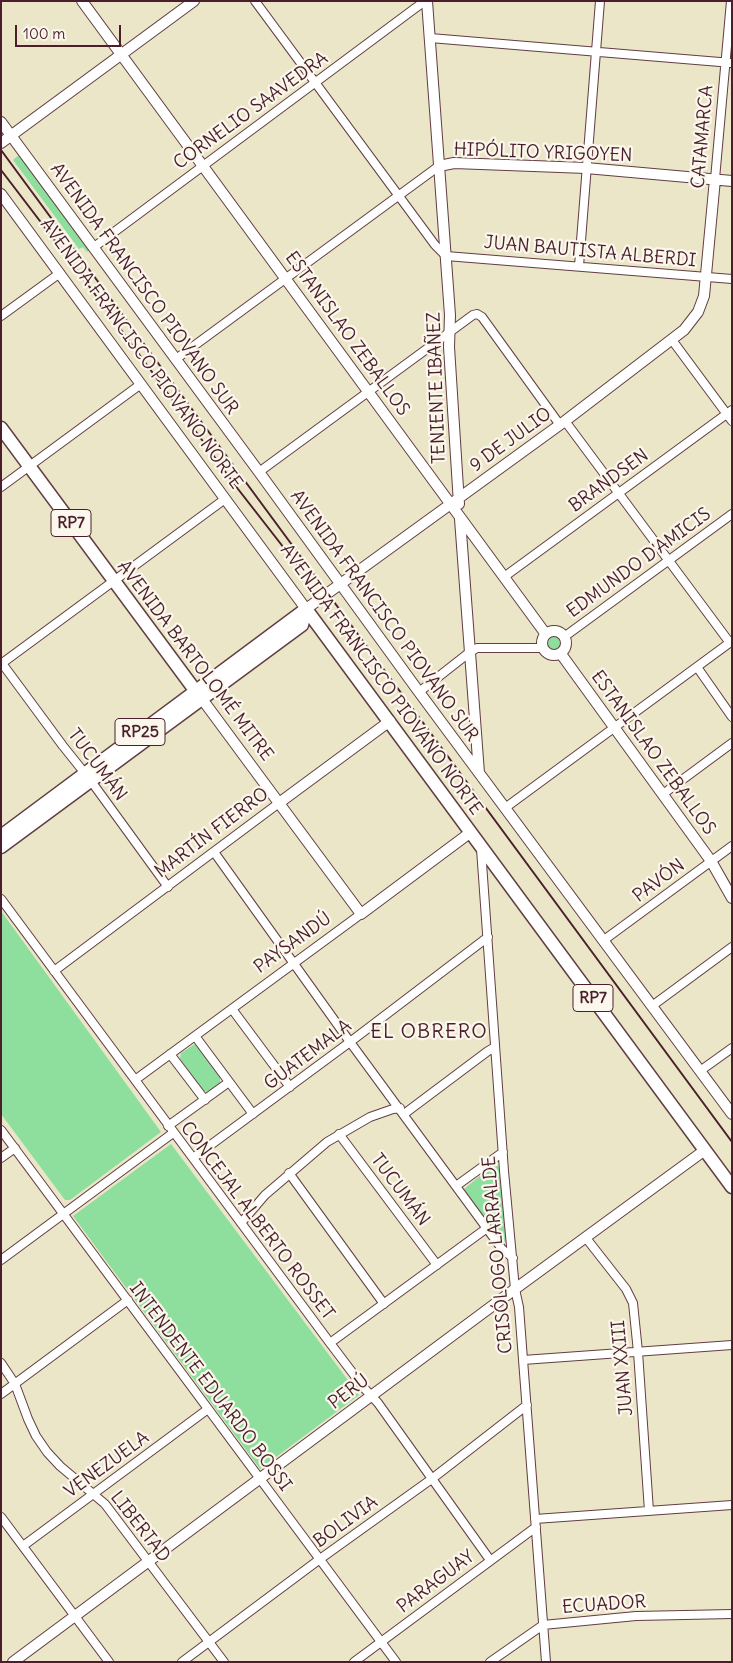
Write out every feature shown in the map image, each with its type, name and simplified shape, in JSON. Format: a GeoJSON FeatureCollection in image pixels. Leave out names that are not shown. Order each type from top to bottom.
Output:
{"type":"FeatureCollection","features":[{"type":"Feature","properties":{"kind":"main road","name":"AVENIDA BARTOLOMÉ MITRE"},"geometry":{"type":"LineString","coordinates":[[1,428],[198,695]]}},
{"type":"Feature","properties":{"kind":"main road"},"geometry":{"type":"LineString","coordinates":[[198,695],[306,609]]}},
{"type":"Feature","properties":{"kind":"main road","name":"AVENIDA FRANCISCO PIOVANO NORTE"},"geometry":{"type":"LineString","coordinates":[[306,609],[732,1187]]}},
{"type":"Feature","properties":{"kind":"main road","name":"RP25"},"geometry":{"type":"LineString","coordinates":[[1,847],[198,695]]}},
{"type":"Feature","properties":{"kind":"main road","name":"RP25"},"geometry":{"type":"LineString","coordinates":[[1,836],[88,778]]}},
{"type":"Feature","properties":{"kind":"street","name":"ESTANISLAO ZEBALLOS"},"geometry":{"type":"LineString","coordinates":[[82,1],[369,391],[454,502],[460,517],[546,633]]}},
{"type":"Feature","properties":{"kind":"street"},"geometry":{"type":"LineString","coordinates":[[1,143],[194,1]]}},
{"type":"Feature","properties":{"kind":"street"},"geometry":{"type":"LineString","coordinates":[[255,1],[398,196],[435,245],[446,256]]}},
{"type":"Feature","properties":{"kind":"street"},"geometry":{"type":"LineString","coordinates":[[579,266],[600,1]]}},
{"type":"Feature","properties":{"kind":"street","name":"CATAMARCA"},"geometry":{"type":"LineString","coordinates":[[707,277],[715,179],[729,63],[731,1]]}},
{"type":"Feature","properties":{"kind":"street","name":"CORNELIO SAAVEDRA"},"geometry":{"type":"LineString","coordinates":[[94,247],[414,9],[427,2]]}},
{"type":"Feature","properties":{"kind":"street","name":"TENIENTE IBAÑEZ"},"geometry":{"type":"LineString","coordinates":[[427,2],[450,315],[449,347],[454,502]]}},
{"type":"Feature","properties":{"kind":"street"},"geometry":{"type":"LineString","coordinates":[[430,38],[729,63]]}},
{"type":"Feature","properties":{"kind":"street","name":"AVENIDA FRANCISCO PIOVANO SUR"},"geometry":{"type":"LineString","coordinates":[[1,122],[419,692],[732,1114]]}},
{"type":"Feature","properties":{"kind":"street","name":"HIPÓLITO YRIGOYEN"},"geometry":{"type":"LineString","coordinates":[[176,359],[439,166],[454,164],[586,168],[732,181]]}},
{"type":"Feature","properties":{"kind":"street","name":"AVENIDA FRANCISCO PIOVANO NORTE"},"geometry":{"type":"LineString","coordinates":[[1,194],[306,609]]}},
{"type":"Feature","properties":{"kind":"street","name":"JUAN BAUTISTA ALBERDI"},"geometry":{"type":"LineString","coordinates":[[446,256],[732,279]]}},
{"type":"Feature","properties":{"kind":"street"},"geometry":{"type":"LineString","coordinates":[[1,316],[60,273]]}},
{"type":"Feature","properties":{"kind":"street","name":"9 DE JULIO"},"geometry":{"type":"LineString","coordinates":[[306,609],[563,423],[672,340],[684,330],[698,312],[702,304],[707,277]]}},
{"type":"Feature","properties":{"kind":"street"},"geometry":{"type":"LineString","coordinates":[[259,472],[473,315],[477,314],[482,317],[618,492],[731,642],[505,808]]}},
{"type":"Feature","properties":{"kind":"street"},"geometry":{"type":"LineString","coordinates":[[672,340],[729,412],[732,421]]}},
{"type":"Feature","properties":{"kind":"street"},"geometry":{"type":"LineString","coordinates":[[1,487],[141,384]]}},
{"type":"Feature","properties":{"kind":"street","name":"BRANDSEN"},"geometry":{"type":"LineString","coordinates":[[504,577],[729,412]]}},
{"type":"Feature","properties":{"kind":"street"},"geometry":{"type":"LineString","coordinates":[[1,663],[225,499]]}},
{"type":"Feature","properties":{"kind":"street","name":"EDMUNDO D'AMICIS"},"geometry":{"type":"LineString","coordinates":[[564,637],[732,514]]}},
{"type":"Feature","properties":{"kind":"street"},"geometry":{"type":"LineString","coordinates":[[460,517],[479,773]]}},
{"type":"Feature","properties":{"kind":"street"},"geometry":{"type":"LineString","coordinates":[[419,692],[470,652],[482,647],[542,648],[552,656],[558,656],[565,649],[564,637],[555,631],[546,633],[542,638],[542,648]]}},
{"type":"Feature","properties":{"kind":"street","name":"ESTANISLAO ZEBALLOS"},"geometry":{"type":"LineString","coordinates":[[561,654],[711,861],[732,898]]}},
{"type":"Feature","properties":{"kind":"street","name":"TUCUMÁN"},"geometry":{"type":"LineString","coordinates":[[1,663],[168,887]]}},
{"type":"Feature","properties":{"kind":"street"},"geometry":{"type":"LineString","coordinates":[[697,668],[732,717]]}},
{"type":"Feature","properties":{"kind":"street","name":"AVENIDA BARTOLOMÉ MITRE"},"geometry":{"type":"LineString","coordinates":[[198,695],[361,914]]}},
{"type":"Feature","properties":{"kind":"street","name":"MARTÍN FIERRO"},"geometry":{"type":"LineString","coordinates":[[54,971],[390,721]]}},
{"type":"Feature","properties":{"kind":"street"},"geometry":{"type":"LineString","coordinates":[[663,794],[732,743]]}},
{"type":"Feature","properties":{"kind":"street","name":"PAYSANDÚ"},"geometry":{"type":"LineString","coordinates":[[135,1080],[471,832]]}},
{"type":"Feature","properties":{"kind":"street","name":"CRISÓLOGO LARRALDE"},"geometry":{"type":"LineString","coordinates":[[481,845],[503,1152],[515,1289],[519,1307],[546,1662]]}},
{"type":"Feature","properties":{"kind":"street","name":"PAVÓN"},"geometry":{"type":"LineString","coordinates":[[604,940],[732,846]]}},
{"type":"Feature","properties":{"kind":"street"},"geometry":{"type":"LineString","coordinates":[[214,852],[502,1249],[513,1258]]}},
{"type":"Feature","properties":{"kind":"street","name":"CONCEJAL ALBERTO ROSSET"},"geometry":{"type":"LineString","coordinates":[[1,899],[240,1223],[433,1478],[490,1560]]}},
{"type":"Feature","properties":{"kind":"street","name":"GUATEMALA"},"geometry":{"type":"LineString","coordinates":[[193,1158],[488,937]]}},
{"type":"Feature","properties":{"kind":"street"},"geometry":{"type":"LineString","coordinates":[[652,1006],[732,948]]}},
{"type":"Feature","properties":{"kind":"street"},"geometry":{"type":"LineString","coordinates":[[232,1009],[290,1087]]}},
{"type":"Feature","properties":{"kind":"street"},"geometry":{"type":"LineString","coordinates":[[195,1036],[253,1114]]}},
{"type":"Feature","properties":{"kind":"street"},"geometry":{"type":"LineString","coordinates":[[240,1223],[289,1173],[339,1134],[370,1117],[393,1109],[402,1111],[496,1047]]}},
{"type":"Feature","properties":{"kind":"street"},"geometry":{"type":"LineString","coordinates":[[700,1070],[732,1048]]}},
{"type":"Feature","properties":{"kind":"street"},"geometry":{"type":"LineString","coordinates":[[170,1054],[204,1100]]}},
{"type":"Feature","properties":{"kind":"street"},"geometry":{"type":"LineString","coordinates":[[1,1260],[64,1215],[204,1100],[229,1082]]}},
{"type":"Feature","properties":{"kind":"street","name":"INTENDENTE EDUARDO BOSSI"},"geometry":{"type":"LineString","coordinates":[[1,1130],[396,1662]]}},
{"type":"Feature","properties":{"kind":"street","name":"TUCUMÁN"},"geometry":{"type":"LineString","coordinates":[[339,1134],[437,1265]]}},
{"type":"Feature","properties":{"kind":"street"},"geometry":{"type":"LineString","coordinates":[[1,1158],[14,1148]]}},
{"type":"Feature","properties":{"kind":"street","name":"PERÚ"},"geometry":{"type":"LineString","coordinates":[[13,1662],[371,1395],[705,1150]]}},
{"type":"Feature","properties":{"kind":"street"},"geometry":{"type":"LineString","coordinates":[[456,1186],[503,1152]]}},
{"type":"Feature","properties":{"kind":"street"},"geometry":{"type":"LineString","coordinates":[[289,1173],[384,1304]]}},
{"type":"Feature","properties":{"kind":"street"},"geometry":{"type":"LineString","coordinates":[[330,1343],[487,1228]]}},
{"type":"Feature","properties":{"kind":"street","name":"JUAN XXIII"},"geometry":{"type":"LineString","coordinates":[[586,1238],[626,1289],[633,1303],[649,1511]]}},
{"type":"Feature","properties":{"kind":"street"},"geometry":{"type":"LineString","coordinates":[[1,1394],[128,1300]]}},
{"type":"Feature","properties":{"kind":"street"},"geometry":{"type":"LineString","coordinates":[[523,1360],[732,1345]]}},
{"type":"Feature","properties":{"kind":"street","name":"LIBERTAD"},"geometry":{"type":"LineString","coordinates":[[1,1363],[15,1384],[28,1419],[36,1436],[47,1452],[60,1466],[105,1504],[224,1662]]}},
{"type":"Feature","properties":{"kind":"street","name":"BOLIVIA"},"geometry":{"type":"LineString","coordinates":[[182,1662],[433,1478],[527,1405]]}},
{"type":"Feature","properties":{"kind":"street","name":"VENEZUELA"},"geometry":{"type":"LineString","coordinates":[[23,1546],[208,1409]]}},
{"type":"Feature","properties":{"kind":"street"},"geometry":{"type":"LineString","coordinates":[[536,1523],[649,1511],[732,1506]]}},
{"type":"Feature","properties":{"kind":"street"},"geometry":{"type":"LineString","coordinates":[[1,1517],[109,1662]]}},
{"type":"Feature","properties":{"kind":"street","name":"PARAGUAY"},"geometry":{"type":"LineString","coordinates":[[354,1662],[536,1523]]}},
{"type":"Feature","properties":{"kind":"street","name":"ECUADOR"},"geometry":{"type":"LineString","coordinates":[[490,1662],[543,1625],[636,1616],[732,1614]]}},
{"type":"Feature","properties":{"kind":"green space"},"geometry":{"type":"Polygon","coordinates":[[[20,154],[91,249],[87,252],[83,247],[79,249],[13,160],[20,154]]]}},
{"type":"Feature","properties":{"kind":"green space"},"geometry":{"type":"Polygon","coordinates":[[[554,636],[560,638],[562,644],[560,650],[554,652],[548,650],[546,644],[548,638],[554,636]]]}},
{"type":"Feature","properties":{"kind":"green space"},"geometry":{"type":"Polygon","coordinates":[[[1,911],[161,1132],[70,1200],[65,1200],[1,1114],[1,911]]]}},
{"type":"Feature","properties":{"kind":"green space"},"geometry":{"type":"Polygon","coordinates":[[[195,1044],[220,1075],[220,1084],[209,1092],[203,1091],[180,1059],[181,1053],[195,1044]]]}},
{"type":"Feature","properties":{"kind":"green space"},"geometry":{"type":"Polygon","coordinates":[[[171,1144],[359,1395],[260,1469],[73,1216],[171,1144]]]}},
{"type":"Feature","properties":{"kind":"green space"},"geometry":{"type":"Polygon","coordinates":[[[492,1166],[500,1167],[507,1241],[501,1243],[464,1189],[492,1166]]]}},
{"type":"Feature","properties":{"kind":"railway"},"geometry":{"type":"LineString","coordinates":[[1,150],[732,1142]]}},
{"type":"Feature","properties":{"kind":"railway"},"geometry":{"type":"LineString","coordinates":[[1,170],[72,263],[238,489],[298,566]]}},
{"type":"Feature","properties":{"kind":"district","name":"EL OBRERO"},"geometry":{"type":"Point","coordinates":[429,1032]}}]}
